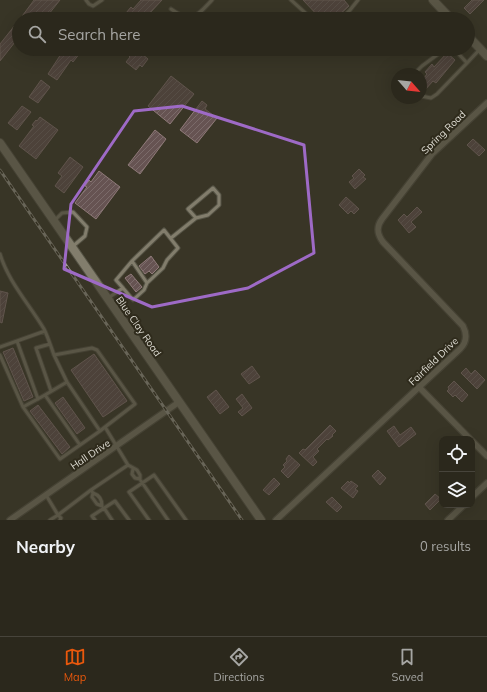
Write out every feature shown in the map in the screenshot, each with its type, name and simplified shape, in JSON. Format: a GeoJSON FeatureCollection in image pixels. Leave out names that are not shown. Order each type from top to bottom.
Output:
{"type":"FeatureCollection","features":[{"type":"Feature","properties":{"kind":"street"},"geometry":{"type":"LineString","coordinates":[[433,0],[443,12]]}},
{"type":"Feature","properties":{"kind":"street"},"geometry":{"type":"LineString","coordinates":[[475,44],[487,56]]}},
{"type":"Feature","properties":{"kind":"street","name":"Spring Road"},"geometry":{"type":"LineString","coordinates":[[400,196],[432,154],[487,102]]}},
{"type":"Feature","properties":{"kind":"street","name":"Blue Clay Road"},"geometry":{"type":"LineString","coordinates":[[0,143],[261,520]]}},
{"type":"Feature","properties":{"kind":"street","name":"Fairfield Drive"},"geometry":{"type":"LineString","coordinates":[[276,520],[465,343],[466,334],[463,326],[383,242],[378,234],[379,222],[400,196]]}},
{"type":"Feature","properties":{"kind":"street"},"geometry":{"type":"LineString","coordinates":[[419,387],[467,436]]}},
{"type":"Feature","properties":{"kind":"street","name":"Hall Drive"},"geometry":{"type":"LineString","coordinates":[[10,520],[179,402]]}},
{"type":"Feature","properties":{"kind":"street"},"geometry":{"type":"LineString","coordinates":[[475,444],[487,456]]}},
{"type":"Feature","properties":{"kind":"street"},"geometry":{"type":"LineString","coordinates":[[475,494],[487,483]]}},
{"type":"Feature","properties":{"kind":"street"},"geometry":{"type":"LineString","coordinates":[[448,520],[461,508]]}},
{"type":"Feature","properties":{"kind":"lane"},"geometry":{"type":"LineString","coordinates":[[86,0],[93,6],[102,0]]}},
{"type":"Feature","properties":{"kind":"lane"},"geometry":{"type":"LineString","coordinates":[[201,12],[212,0]]}},
{"type":"Feature","properties":{"kind":"lane"},"geometry":{"type":"LineString","coordinates":[[291,0],[304,12]]}},
{"type":"Feature","properties":{"kind":"lane"},"geometry":{"type":"LineString","coordinates":[[348,12],[358,0]]}},
{"type":"Feature","properties":{"kind":"lane"},"geometry":{"type":"LineString","coordinates":[[170,9],[175,12]]}},
{"type":"Feature","properties":{"kind":"lane"},"geometry":{"type":"LineString","coordinates":[[475,54],[480,49]]}},
{"type":"Feature","properties":{"kind":"lane"},"geometry":{"type":"LineString","coordinates":[[420,68],[436,56]]}},
{"type":"Feature","properties":{"kind":"lane"},"geometry":{"type":"LineString","coordinates":[[460,56],[467,63]]}},
{"type":"Feature","properties":{"kind":"lane"},"geometry":{"type":"LineString","coordinates":[[427,98],[431,98],[437,94],[474,56]]}},
{"type":"Feature","properties":{"kind":"lane"},"geometry":{"type":"LineString","coordinates":[[171,238],[196,218],[208,216],[219,205],[219,195],[213,188],[188,209],[196,218]]}},
{"type":"Feature","properties":{"kind":"lane"},"geometry":{"type":"LineString","coordinates":[[54,221],[62,213],[73,212],[87,227],[85,236],[72,247]]}},
{"type":"Feature","properties":{"kind":"lane"},"geometry":{"type":"LineString","coordinates":[[164,230],[178,248],[167,260],[163,268],[147,283],[144,290],[133,300],[116,280],[132,261],[164,230]]}},
{"type":"Feature","properties":{"kind":"lane"},"geometry":{"type":"LineString","coordinates":[[0,254],[1,264],[45,331],[54,355],[67,382],[100,431]]}},
{"type":"Feature","properties":{"kind":"lane"},"geometry":{"type":"LineString","coordinates":[[132,261],[147,283]]}},
{"type":"Feature","properties":{"kind":"lane"},"geometry":{"type":"LineString","coordinates":[[108,298],[123,288]]}},
{"type":"Feature","properties":{"kind":"lane"},"geometry":{"type":"LineString","coordinates":[[0,347],[45,331]]}},
{"type":"Feature","properties":{"kind":"lane"},"geometry":{"type":"LineString","coordinates":[[18,341],[38,399]]}},
{"type":"Feature","properties":{"kind":"lane"},"geometry":{"type":"LineString","coordinates":[[50,344],[36,348],[51,391]]}},
{"type":"Feature","properties":{"kind":"lane"},"geometry":{"type":"LineString","coordinates":[[0,356],[23,407],[60,459],[106,427],[135,404],[97,350],[92,348],[54,355]]}},
{"type":"Feature","properties":{"kind":"lane"},"geometry":{"type":"LineString","coordinates":[[23,407],[67,382]]}},
{"type":"Feature","properties":{"kind":"lane"},"geometry":{"type":"LineString","coordinates":[[45,395],[80,445]]}},
{"type":"Feature","properties":{"kind":"lane"},"geometry":{"type":"LineString","coordinates":[[106,427],[128,465],[133,469],[132,474],[135,478],[141,480],[168,520]]}},
{"type":"Feature","properties":{"kind":"lane"},"geometry":{"type":"LineString","coordinates":[[50,520],[92,492],[128,465]]}},
{"type":"Feature","properties":{"kind":"lane"},"geometry":{"type":"LineString","coordinates":[[149,520],[129,492],[141,480],[154,475],[186,520]]}},
{"type":"Feature","properties":{"kind":"lane"},"geometry":{"type":"LineString","coordinates":[[92,492],[92,497],[112,520]]}},
{"type":"Feature","properties":{"kind":"lane"},"geometry":{"type":"LineString","coordinates":[[92,492],[101,499],[103,508]]}},
{"type":"Feature","properties":{"kind":"lane"},"geometry":{"type":"LineString","coordinates":[[46,495],[61,519],[64,518],[65,520]]}},
{"type":"Feature","properties":{"kind":"lane"},"geometry":{"type":"LineString","coordinates":[[95,520],[92,516],[115,501],[129,520]]}},
{"type":"Feature","properties":{"kind":"highlighted area"},"geometry":{"type":"Polygon","coordinates":[[[182,106],[304,145],[314,253],[248,288],[152,307],[64,269],[71,204],[134,111],[182,106]]]}},
{"type":"Feature","properties":{"kind":"building"},"geometry":{"type":"Polygon","coordinates":[[[34,0],[60,0],[51,12],[25,12],[34,0]]]}},
{"type":"Feature","properties":{"kind":"building"},"geometry":{"type":"Polygon","coordinates":[[[141,0],[162,0],[151,12],[127,12],[131,7],[133,9],[141,0]]]}},
{"type":"Feature","properties":{"kind":"building"},"geometry":{"type":"Polygon","coordinates":[[[303,0],[344,0],[349,6],[343,12],[314,12],[303,0]]]}},
{"type":"Feature","properties":{"kind":"building"},"geometry":{"type":"Polygon","coordinates":[[[472,0],[484,0],[472,12],[468,12],[464,8],[472,0]]]}},
{"type":"Feature","properties":{"kind":"building"},"geometry":{"type":"Polygon","coordinates":[[[12,29],[12,46],[0,61],[0,44],[12,29]]]}},
{"type":"Feature","properties":{"kind":"building"},"geometry":{"type":"Polygon","coordinates":[[[60,56],[78,56],[73,62],[71,60],[57,80],[48,74],[60,56]]]}},
{"type":"Feature","properties":{"kind":"building"},"geometry":{"type":"Polygon","coordinates":[[[129,56],[144,56],[148,59],[142,67],[140,65],[136,70],[126,62],[130,57],[129,56]]]}},
{"type":"Feature","properties":{"kind":"building"},"geometry":{"type":"Polygon","coordinates":[[[444,56],[450,56],[455,60],[436,83],[433,81],[427,88],[427,70],[432,64],[434,67],[444,56]]]}},
{"type":"Feature","properties":{"kind":"building"},"geometry":{"type":"Polygon","coordinates":[[[171,76],[194,94],[170,124],[148,106],[171,76]]]}},
{"type":"Feature","properties":{"kind":"building"},"geometry":{"type":"Polygon","coordinates":[[[41,80],[50,87],[38,103],[29,97],[41,80]]]}},
{"type":"Feature","properties":{"kind":"building"},"geometry":{"type":"Polygon","coordinates":[[[202,101],[207,105],[205,109],[217,118],[197,143],[180,130],[202,101]]]}},
{"type":"Feature","properties":{"kind":"building"},"geometry":{"type":"Polygon","coordinates":[[[22,106],[31,112],[17,130],[8,123],[22,106]]]}},
{"type":"Feature","properties":{"kind":"building"},"geometry":{"type":"Polygon","coordinates":[[[40,117],[58,130],[36,159],[19,146],[34,126],[32,125],[40,117]]]}},
{"type":"Feature","properties":{"kind":"building"},"geometry":{"type":"Polygon","coordinates":[[[155,130],[166,139],[140,174],[128,165],[155,130]]]}},
{"type":"Feature","properties":{"kind":"building"},"geometry":{"type":"Polygon","coordinates":[[[473,139],[485,150],[479,156],[467,145],[473,139]]]}},
{"type":"Feature","properties":{"kind":"building"},"geometry":{"type":"Polygon","coordinates":[[[70,157],[83,167],[64,193],[55,186],[62,176],[58,173],[70,157]]]}},
{"type":"Feature","properties":{"kind":"building"},"geometry":{"type":"Polygon","coordinates":[[[359,169],[365,175],[363,177],[366,179],[355,189],[349,182],[354,178],[352,176],[359,169]]]}},
{"type":"Feature","properties":{"kind":"building"},"geometry":{"type":"Polygon","coordinates":[[[99,171],[120,187],[96,219],[75,203],[87,187],[85,186],[89,180],[91,182],[99,171]]]}},
{"type":"Feature","properties":{"kind":"building"},"geometry":{"type":"Polygon","coordinates":[[[346,197],[359,209],[354,214],[351,211],[348,214],[339,205],[346,197]]]}},
{"type":"Feature","properties":{"kind":"building"},"geometry":{"type":"Polygon","coordinates":[[[417,207],[422,212],[411,222],[416,227],[409,233],[398,220],[404,214],[407,217],[417,207]]]}},
{"type":"Feature","properties":{"kind":"building"},"geometry":{"type":"Polygon","coordinates":[[[151,256],[159,267],[152,274],[149,271],[145,274],[139,266],[151,256]]]}},
{"type":"Feature","properties":{"kind":"building"},"geometry":{"type":"Polygon","coordinates":[[[131,274],[142,287],[136,292],[125,278],[131,274]]]}},
{"type":"Feature","properties":{"kind":"building"},"geometry":{"type":"Polygon","coordinates":[[[0,291],[8,293],[2,323],[0,322],[0,291]]]}},
{"type":"Feature","properties":{"kind":"building"},"geometry":{"type":"Polygon","coordinates":[[[13,348],[33,397],[24,401],[3,352],[13,348]]]}},
{"type":"Feature","properties":{"kind":"building"},"geometry":{"type":"Polygon","coordinates":[[[94,354],[127,401],[103,417],[71,370],[94,354]]]}},
{"type":"Feature","properties":{"kind":"building"},"geometry":{"type":"Polygon","coordinates":[[[252,366],[260,377],[249,384],[241,374],[252,366]]]}},
{"type":"Feature","properties":{"kind":"building"},"geometry":{"type":"Polygon","coordinates":[[[466,368],[471,374],[475,370],[485,380],[477,389],[461,373],[466,368]]]}},
{"type":"Feature","properties":{"kind":"building"},"geometry":{"type":"Polygon","coordinates":[[[454,381],[468,395],[462,402],[455,395],[453,397],[447,391],[449,389],[448,387],[454,381]]]}},
{"type":"Feature","properties":{"kind":"building"},"geometry":{"type":"Polygon","coordinates":[[[216,390],[229,407],[220,414],[207,397],[216,390]]]}},
{"type":"Feature","properties":{"kind":"building"},"geometry":{"type":"Polygon","coordinates":[[[242,394],[252,408],[242,416],[238,412],[243,408],[236,399],[242,394]]]}},
{"type":"Feature","properties":{"kind":"building"},"geometry":{"type":"Polygon","coordinates":[[[63,397],[85,428],[77,434],[55,403],[63,397]]]}},
{"type":"Feature","properties":{"kind":"building"},"geometry":{"type":"Polygon","coordinates":[[[38,405],[70,447],[62,454],[30,411],[38,405]]]}},
{"type":"Feature","properties":{"kind":"building"},"geometry":{"type":"Polygon","coordinates":[[[330,425],[336,431],[332,435],[333,436],[328,440],[327,439],[317,449],[319,451],[313,457],[317,462],[313,466],[299,453],[303,449],[305,450],[330,425]]]}},
{"type":"Feature","properties":{"kind":"building"},"geometry":{"type":"Polygon","coordinates":[[[394,426],[400,435],[411,427],[416,434],[399,447],[387,431],[394,426]]]}},
{"type":"Feature","properties":{"kind":"building"},"geometry":{"type":"Polygon","coordinates":[[[289,455],[300,465],[288,478],[281,471],[285,467],[283,465],[287,461],[286,459],[289,455]]]}},
{"type":"Feature","properties":{"kind":"building"},"geometry":{"type":"Polygon","coordinates":[[[378,470],[386,478],[380,485],[372,476],[378,470]]]}},
{"type":"Feature","properties":{"kind":"building"},"geometry":{"type":"Polygon","coordinates":[[[274,478],[280,484],[269,495],[263,490],[274,478]]]}},
{"type":"Feature","properties":{"kind":"building"},"geometry":{"type":"Polygon","coordinates":[[[348,481],[349,483],[351,481],[358,486],[355,489],[358,491],[353,498],[341,488],[348,481]]]}},
{"type":"Feature","properties":{"kind":"building"},"geometry":{"type":"Polygon","coordinates":[[[435,494],[439,497],[439,501],[430,510],[425,504],[435,494]]]}},
{"type":"Feature","properties":{"kind":"building"},"geometry":{"type":"Polygon","coordinates":[[[332,497],[342,507],[337,512],[326,502],[332,497]]]}},
{"type":"Feature","properties":{"kind":"railway"},"geometry":{"type":"LineString","coordinates":[[0,170],[242,520]]}}]}
